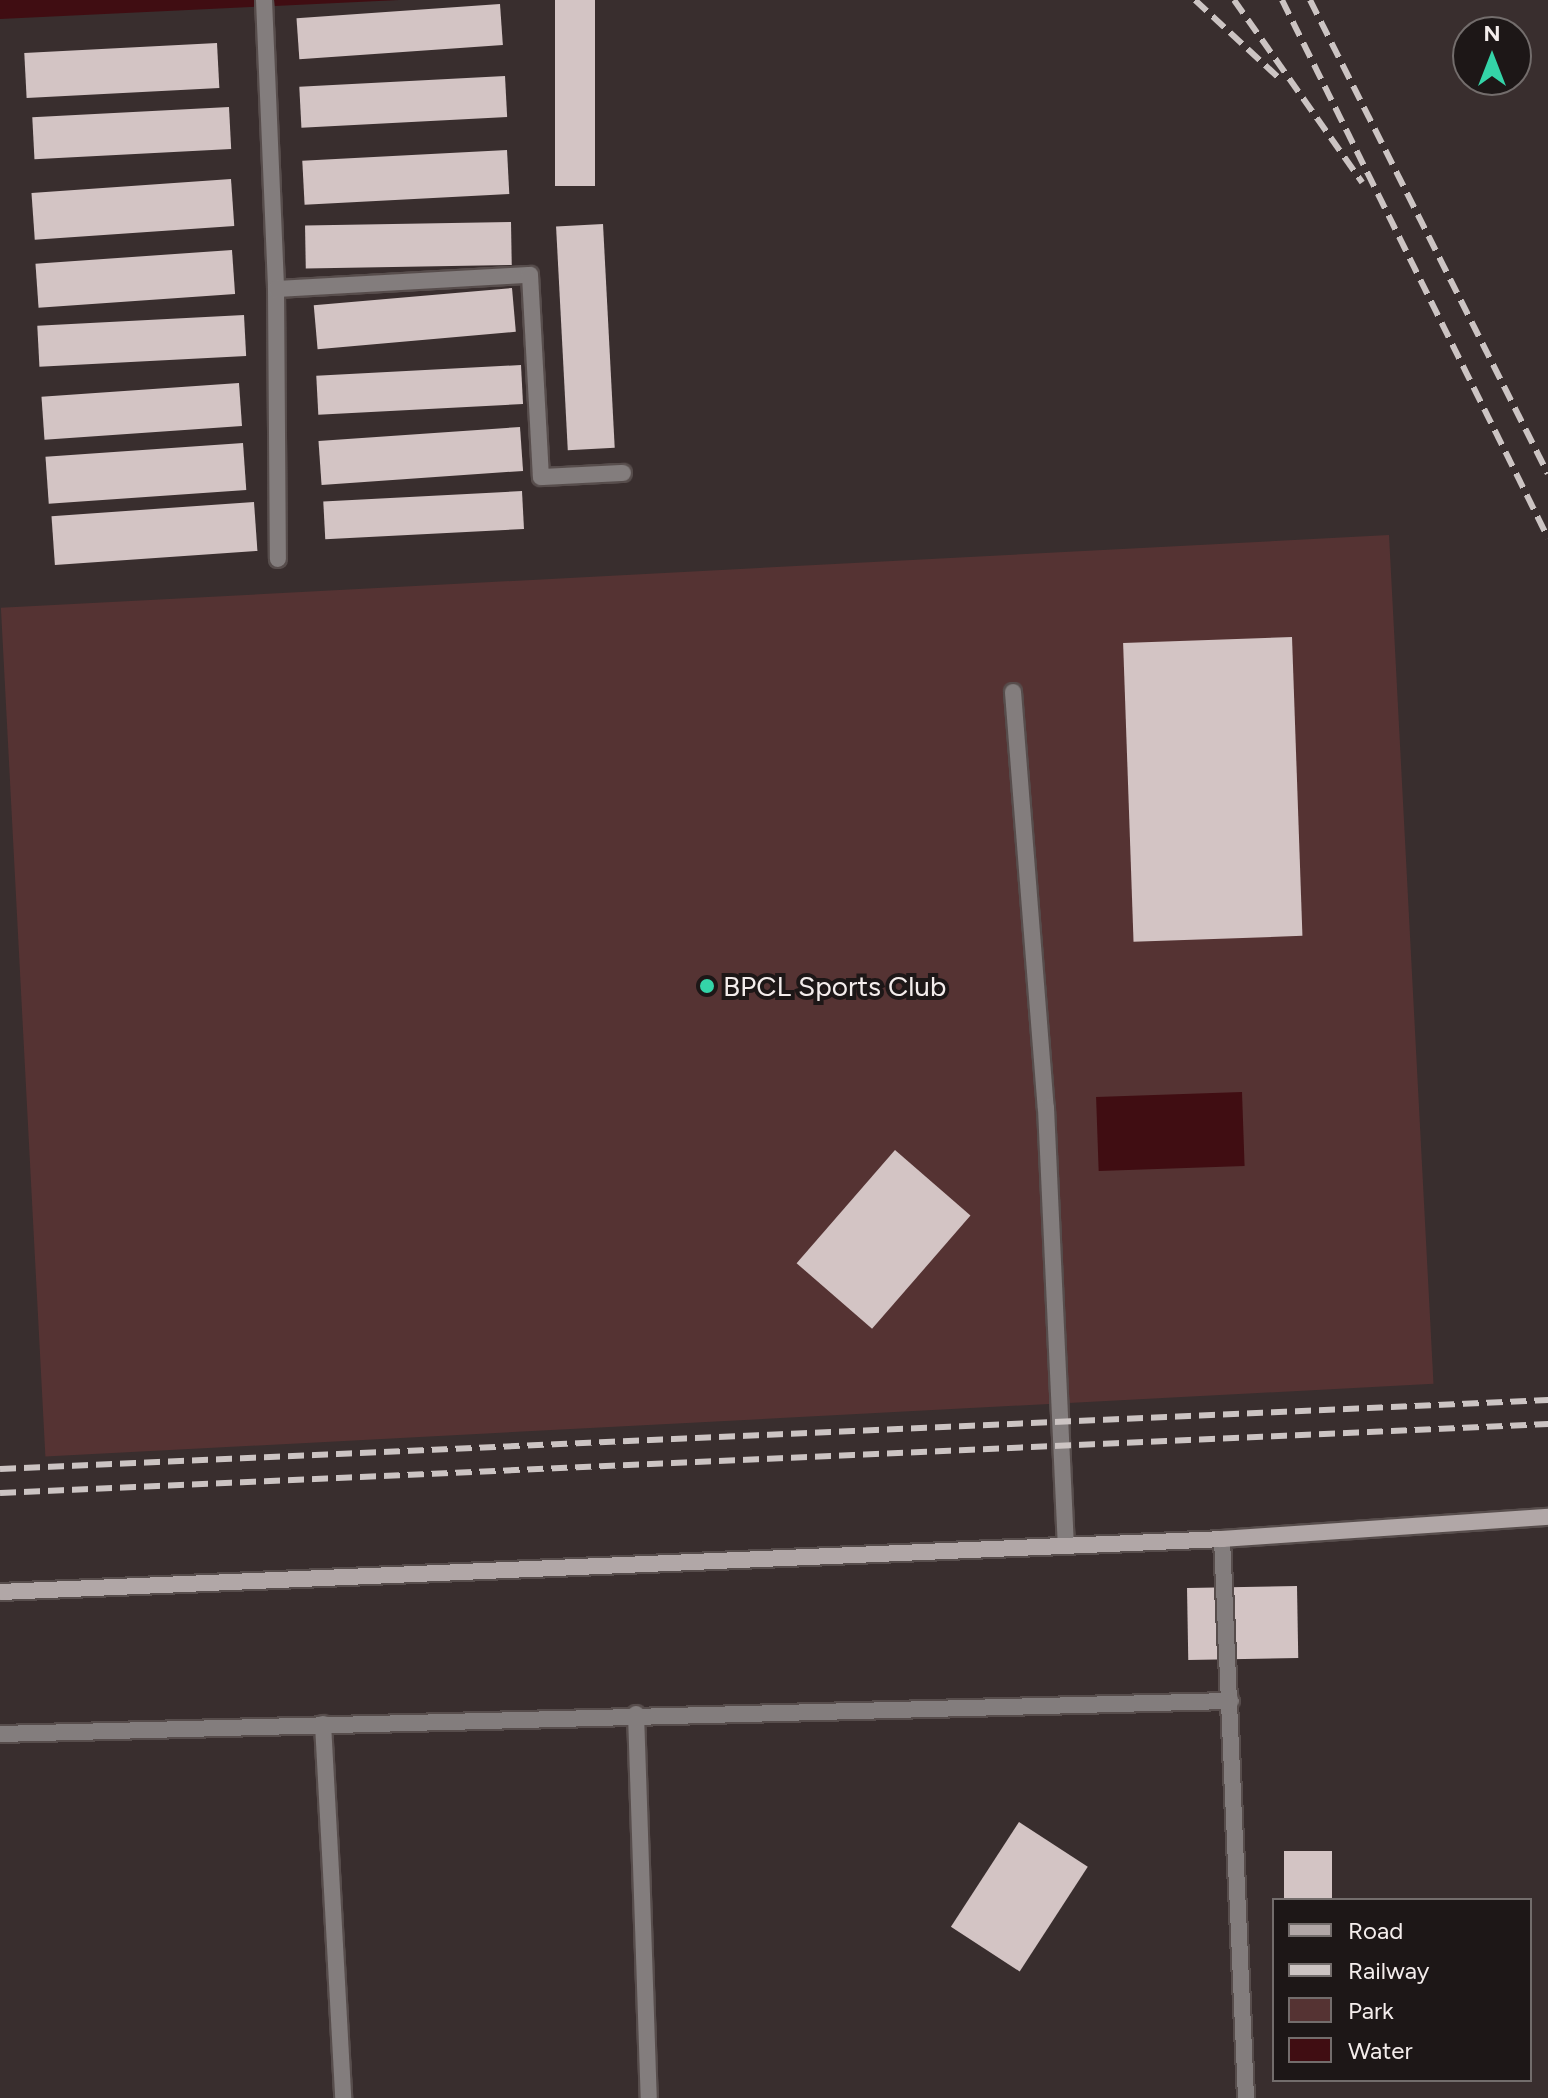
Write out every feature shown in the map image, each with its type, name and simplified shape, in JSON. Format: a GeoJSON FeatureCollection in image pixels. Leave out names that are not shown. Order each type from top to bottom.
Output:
{"type":"FeatureCollection","features":[{"type":"Feature","properties":{"kind":"main road"},"geometry":{"type":"LineString","coordinates":[[0,1592],[1222,1539],[1548,1517]]}},
{"type":"Feature","properties":{"kind":"lane"},"geometry":{"type":"LineString","coordinates":[[264,4],[276,289],[278,559]]}},
{"type":"Feature","properties":{"kind":"lane"},"geometry":{"type":"LineString","coordinates":[[276,289],[530,275],[541,477],[623,473]]}},
{"type":"Feature","properties":{"kind":"lane"},"geometry":{"type":"LineString","coordinates":[[1013,692],[1046,1108],[1066,1546]]}},
{"type":"Feature","properties":{"kind":"lane"},"geometry":{"type":"LineString","coordinates":[[1222,1539],[1246,2098]]}},
{"type":"Feature","properties":{"kind":"lane"},"geometry":{"type":"LineString","coordinates":[[0,1734],[636,1714],[1231,1701]]}},
{"type":"Feature","properties":{"kind":"lane"},"geometry":{"type":"LineString","coordinates":[[636,1714],[649,2098]]}},
{"type":"Feature","properties":{"kind":"lane"},"geometry":{"type":"LineString","coordinates":[[323,1724],[343,2098]]}},
{"type":"Feature","properties":{"kind":"green space","name":"BPCL Sports Club"},"geometry":{"type":"Polygon","coordinates":[[[1389,535],[1433,1384],[45,1457],[1,608],[1389,535]]]}},
{"type":"Feature","properties":{"kind":"water"},"geometry":{"type":"Polygon","coordinates":[[[0,0],[399,0],[0,19],[0,0]]]}},
{"type":"Feature","properties":{"kind":"water"},"geometry":{"type":"Polygon","coordinates":[[[1242,1092],[1245,1166],[1099,1171],[1096,1097],[1242,1092]]]}},
{"type":"Feature","properties":{"kind":"building"},"geometry":{"type":"Polygon","coordinates":[[[555,0],[595,0],[595,186],[555,186],[555,0]]]}},
{"type":"Feature","properties":{"kind":"building"},"geometry":{"type":"Polygon","coordinates":[[[500,4],[503,45],[299,59],[296,18],[500,4]]]}},
{"type":"Feature","properties":{"kind":"building"},"geometry":{"type":"Polygon","coordinates":[[[217,43],[219,88],[27,98],[24,53],[217,43]]]}},
{"type":"Feature","properties":{"kind":"building"},"geometry":{"type":"Polygon","coordinates":[[[505,76],[507,117],[301,128],[299,87],[505,76]]]}},
{"type":"Feature","properties":{"kind":"building"},"geometry":{"type":"Polygon","coordinates":[[[229,107],[231,149],[34,159],[32,117],[229,107]]]}},
{"type":"Feature","properties":{"kind":"building"},"geometry":{"type":"Polygon","coordinates":[[[507,150],[509,194],[305,205],[302,161],[507,150]]]}},
{"type":"Feature","properties":{"kind":"building"},"geometry":{"type":"Polygon","coordinates":[[[231,179],[234,226],[35,240],[31,193],[231,179]]]}},
{"type":"Feature","properties":{"kind":"building"},"geometry":{"type":"Polygon","coordinates":[[[511,222],[512,265],[306,269],[305,226],[511,222]]]}},
{"type":"Feature","properties":{"kind":"building"},"geometry":{"type":"Polygon","coordinates":[[[603,224],[615,448],[568,450],[556,226],[603,224]]]}},
{"type":"Feature","properties":{"kind":"building"},"geometry":{"type":"Polygon","coordinates":[[[232,250],[235,294],[39,308],[35,264],[232,250]]]}},
{"type":"Feature","properties":{"kind":"building"},"geometry":{"type":"Polygon","coordinates":[[[512,288],[516,332],[318,349],[314,305],[512,288]]]}},
{"type":"Feature","properties":{"kind":"building"},"geometry":{"type":"Polygon","coordinates":[[[244,315],[246,356],[39,367],[37,326],[244,315]]]}},
{"type":"Feature","properties":{"kind":"building"},"geometry":{"type":"Polygon","coordinates":[[[521,365],[523,404],[318,415],[316,376],[521,365]]]}},
{"type":"Feature","properties":{"kind":"building"},"geometry":{"type":"Polygon","coordinates":[[[239,383],[242,426],[44,440],[41,397],[239,383]]]}},
{"type":"Feature","properties":{"kind":"building"},"geometry":{"type":"Polygon","coordinates":[[[520,427],[523,471],[322,485],[318,441],[520,427]]]}},
{"type":"Feature","properties":{"kind":"building"},"geometry":{"type":"Polygon","coordinates":[[[243,443],[246,490],[49,504],[45,457],[243,443]]]}},
{"type":"Feature","properties":{"kind":"building"},"geometry":{"type":"Polygon","coordinates":[[[522,491],[524,529],[325,539],[323,501],[522,491]]]}},
{"type":"Feature","properties":{"kind":"building"},"geometry":{"type":"Polygon","coordinates":[[[254,502],[257,551],[55,565],[51,516],[254,502]]]}},
{"type":"Feature","properties":{"kind":"building"},"geometry":{"type":"Polygon","coordinates":[[[1292,637],[1302,936],[1134,942],[1123,643],[1292,637]]]}},
{"type":"Feature","properties":{"kind":"building"},"geometry":{"type":"Polygon","coordinates":[[[895,1150],[970,1216],[872,1329],[797,1263],[895,1150]]]}},
{"type":"Feature","properties":{"kind":"building"},"geometry":{"type":"Polygon","coordinates":[[[1297,1586],[1298,1658],[1188,1660],[1187,1588],[1297,1586]]]}},
{"type":"Feature","properties":{"kind":"building"},"geometry":{"type":"Polygon","coordinates":[[[1019,1822],[1088,1867],[1020,1971],[951,1927],[1019,1822]]]}},
{"type":"Feature","properties":{"kind":"building"},"geometry":{"type":"Polygon","coordinates":[[[1284,1851],[1332,1851],[1332,1898],[1284,1898],[1284,1851]]]}},
{"type":"Feature","properties":{"kind":"railway"},"geometry":{"type":"LineString","coordinates":[[1195,0],[1280,79]]}},
{"type":"Feature","properties":{"kind":"railway"},"geometry":{"type":"LineString","coordinates":[[1234,0],[1362,182]]}},
{"type":"Feature","properties":{"kind":"railway"},"geometry":{"type":"LineString","coordinates":[[1282,0],[1548,538]]}},
{"type":"Feature","properties":{"kind":"railway"},"geometry":{"type":"LineString","coordinates":[[1310,0],[1548,474]]}},
{"type":"Feature","properties":{"kind":"railway"},"geometry":{"type":"LineString","coordinates":[[0,1469],[1548,1400]]}},
{"type":"Feature","properties":{"kind":"railway"},"geometry":{"type":"LineString","coordinates":[[0,1493],[1548,1424]]}},
{"type":"Feature","properties":{"kind":"place","name":"BPCL Sports Club"},"geometry":{"type":"Point","coordinates":[707,986]}}]}
